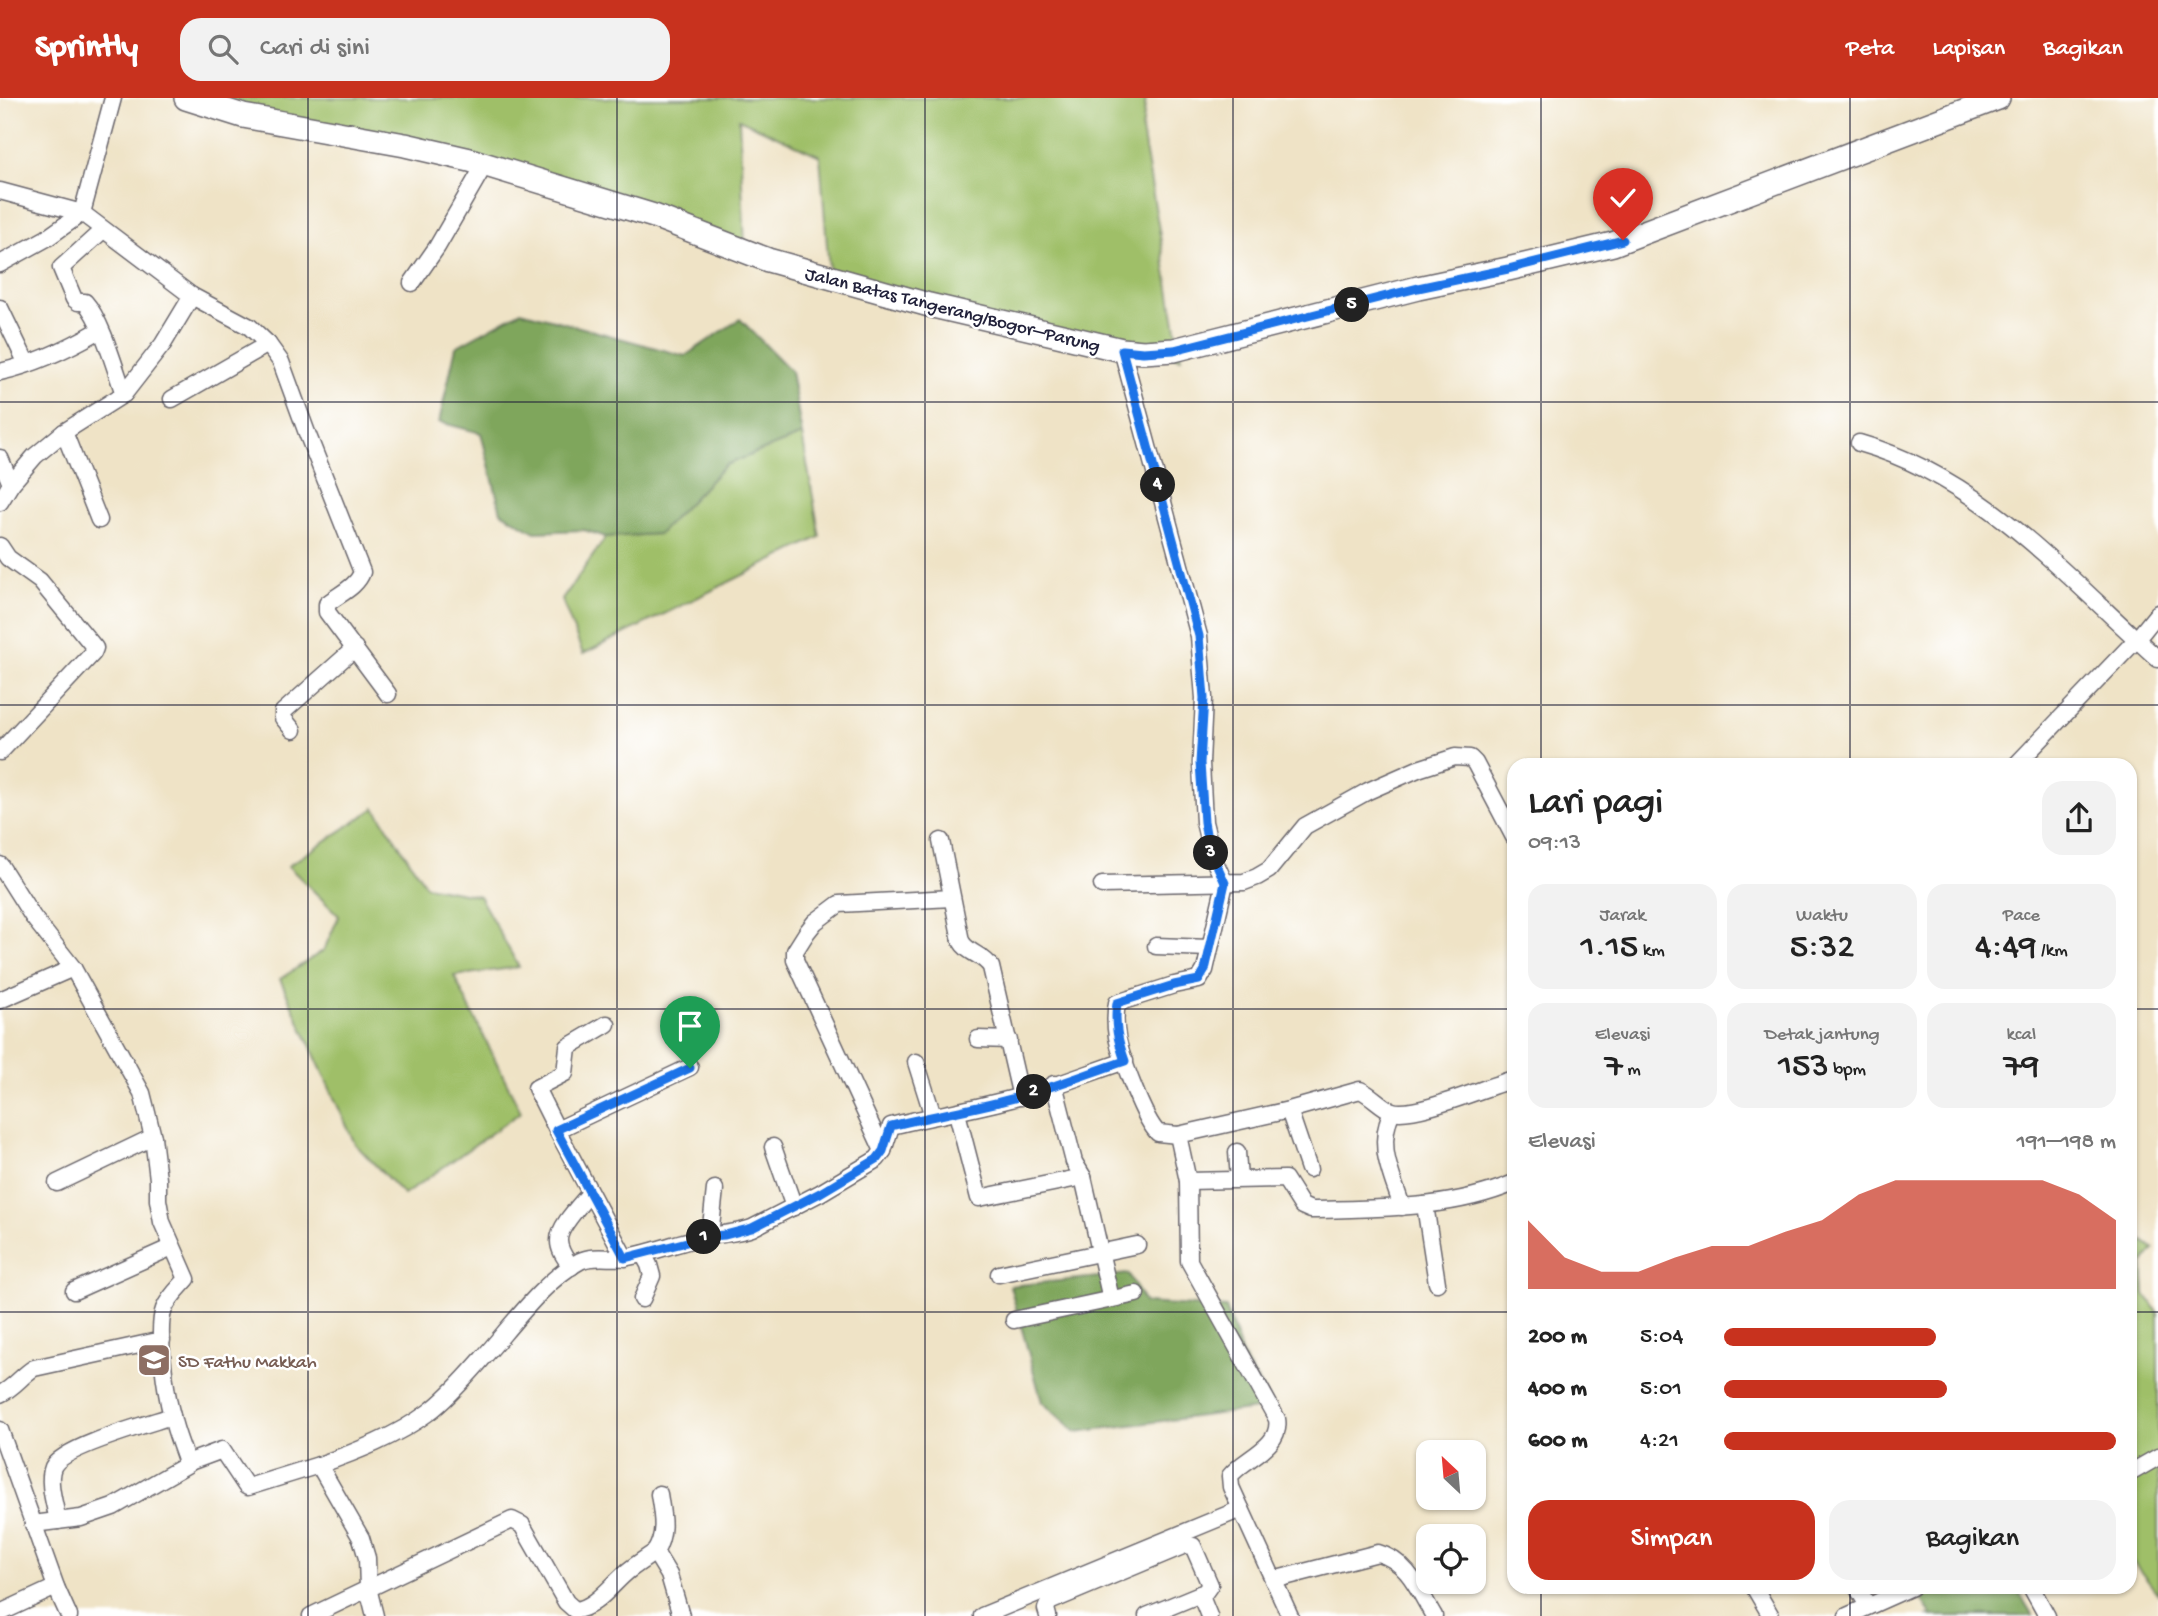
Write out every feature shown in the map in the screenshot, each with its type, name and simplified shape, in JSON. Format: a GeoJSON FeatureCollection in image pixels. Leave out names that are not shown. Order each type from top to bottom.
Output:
{"type":"FeatureCollection","features":[{"type":"Feature","properties":{"kind":"main road","name":"Jalan Batas Tangerang/Bogor–Parung"},"geometry":{"type":"LineString","coordinates":[[186,98],[243,116],[405,145],[485,164],[654,216],[768,260],[929,305],[1122,350],[1143,352],[1174,350],[1418,288],[1613,244],[1998,98]]}},
{"type":"Feature","properties":{"kind":"street"},"geometry":{"type":"LineString","coordinates":[[0,264],[82,213],[113,98]]}},
{"type":"Feature","properties":{"kind":"street"},"geometry":{"type":"LineString","coordinates":[[412,283],[437,247],[485,164]]}},
{"type":"Feature","properties":{"kind":"street"},"geometry":{"type":"LineString","coordinates":[[0,191],[82,213],[192,296],[250,327],[268,344],[281,362],[362,572],[360,578],[332,600],[326,607],[327,612],[388,694]]}},
{"type":"Feature","properties":{"kind":"street"},"geometry":{"type":"LineString","coordinates":[[103,230],[61,268],[74,299],[87,303],[124,394]]}},
{"type":"Feature","properties":{"kind":"street"},"geometry":{"type":"LineString","coordinates":[[4,494],[35,456],[64,432],[124,394],[163,344],[192,296]]}},
{"type":"Feature","properties":{"kind":"street"},"geometry":{"type":"LineString","coordinates":[[0,308],[27,364]]}},
{"type":"Feature","properties":{"kind":"street"},"geometry":{"type":"LineString","coordinates":[[0,372],[63,351],[100,330]]}},
{"type":"Feature","properties":{"kind":"street"},"geometry":{"type":"LineString","coordinates":[[172,399],[268,344]]}},
{"type":"Feature","properties":{"kind":"street"},"geometry":{"type":"LineString","coordinates":[[1122,350],[1199,636],[1204,698],[1200,763],[1204,822],[1208,845],[1225,883],[1205,970],[1199,980],[1117,1003],[1117,1037],[1147,1118],[1158,1133],[1178,1135],[1289,1110],[1360,1090],[1392,1111],[1413,1111],[1507,1081]]}},
{"type":"Feature","properties":{"kind":"street"},"geometry":{"type":"LineString","coordinates":[[64,432],[99,520]]}},
{"type":"Feature","properties":{"kind":"street"},"geometry":{"type":"LineString","coordinates":[[1859,443],[1906,458],[1977,499],[2029,540],[2158,659]]}},
{"type":"Feature","properties":{"kind":"street"},"geometry":{"type":"LineString","coordinates":[[0,457],[4,494]]}},
{"type":"Feature","properties":{"kind":"street"},"geometry":{"type":"LineString","coordinates":[[0,546],[13,563],[40,581],[94,648],[93,653],[0,752]]}},
{"type":"Feature","properties":{"kind":"street"},"geometry":{"type":"LineString","coordinates":[[2024,758],[2136,640],[2158,613]]}},
{"type":"Feature","properties":{"kind":"street"},"geometry":{"type":"LineString","coordinates":[[293,730],[283,718],[283,712],[355,648]]}},
{"type":"Feature","properties":{"kind":"street"},"geometry":{"type":"LineString","coordinates":[[1102,885],[1244,882],[1269,870],[1301,829],[1334,808],[1393,780],[1455,757],[1470,758],[1475,763],[1507,824]]}},
{"type":"Feature","properties":{"kind":"street"},"geometry":{"type":"LineString","coordinates":[[941,841],[963,946],[987,960],[991,967],[1021,1097]]}},
{"type":"Feature","properties":{"kind":"street"},"geometry":{"type":"LineString","coordinates":[[0,865],[33,917],[73,968],[142,1093],[153,1137],[162,1222],[187,1279],[164,1308],[162,1340],[172,1416],[188,1464]]}},
{"type":"Feature","properties":{"kind":"street"},"geometry":{"type":"LineString","coordinates":[[883,1151],[795,960],[795,951],[816,922],[839,904],[952,898]]}},
{"type":"Feature","properties":{"kind":"street"},"geometry":{"type":"LineString","coordinates":[[1156,946],[1209,948]]}},
{"type":"Feature","properties":{"kind":"street"},"geometry":{"type":"LineString","coordinates":[[0,1000],[73,968]]}},
{"type":"Feature","properties":{"kind":"street"},"geometry":{"type":"LineString","coordinates":[[607,1024],[568,1047],[565,1073],[536,1088],[625,1258]]}},
{"type":"Feature","properties":{"kind":"street"},"geometry":{"type":"LineString","coordinates":[[978,1039],[1009,1040]]}},
{"type":"Feature","properties":{"kind":"street"},"geometry":{"type":"LineString","coordinates":[[33,1524],[81,1518],[113,1507],[188,1464],[222,1450],[248,1487],[319,1465],[383,1438],[431,1411],[529,1305],[582,1260],[625,1258],[710,1236],[742,1231],[794,1207],[868,1166],[883,1151],[891,1126],[1021,1097],[1125,1061]]}},
{"type":"Feature","properties":{"kind":"street"},"geometry":{"type":"LineString","coordinates":[[916,1062],[933,1115]]}},
{"type":"Feature","properties":{"kind":"street"},"geometry":{"type":"LineString","coordinates":[[556,1130],[690,1068]]}},
{"type":"Feature","properties":{"kind":"street"},"geometry":{"type":"LineString","coordinates":[[1054,1084],[1073,1162],[1083,1177],[1111,1299]]}},
{"type":"Feature","properties":{"kind":"street"},"geometry":{"type":"LineString","coordinates":[[1289,1110],[1308,1169]]}},
{"type":"Feature","properties":{"kind":"street"},"geometry":{"type":"LineString","coordinates":[[1392,1111],[1385,1126],[1384,1138],[1386,1156],[1402,1207]]}},
{"type":"Feature","properties":{"kind":"street"},"geometry":{"type":"LineString","coordinates":[[957,1113],[979,1198],[1083,1177]]}},
{"type":"Feature","properties":{"kind":"street"},"geometry":{"type":"LineString","coordinates":[[1178,1135],[1188,1181],[1189,1261],[1277,1419],[1278,1426],[1266,1447],[1235,1469],[1230,1476],[1231,1487],[1290,1616]]}},
{"type":"Feature","properties":{"kind":"street"},"geometry":{"type":"LineString","coordinates":[[57,1183],[153,1137]]}},
{"type":"Feature","properties":{"kind":"street"},"geometry":{"type":"LineString","coordinates":[[773,1147],[794,1207]]}},
{"type":"Feature","properties":{"kind":"street"},"geometry":{"type":"LineString","coordinates":[[1237,1152],[1239,1179]]}},
{"type":"Feature","properties":{"kind":"street"},"geometry":{"type":"LineString","coordinates":[[1188,1181],[1287,1179],[1302,1206],[1308,1209],[1426,1205],[1482,1195],[1507,1186]]}},
{"type":"Feature","properties":{"kind":"street"},"geometry":{"type":"LineString","coordinates":[[710,1236],[715,1189]]}},
{"type":"Feature","properties":{"kind":"street"},"geometry":{"type":"LineString","coordinates":[[571,1268],[561,1251],[559,1235],[590,1193]]}},
{"type":"Feature","properties":{"kind":"street"},"geometry":{"type":"LineString","coordinates":[[1426,1205],[1437,1283]]}},
{"type":"Feature","properties":{"kind":"street"},"geometry":{"type":"LineString","coordinates":[[999,1274],[1137,1245]]}},
{"type":"Feature","properties":{"kind":"street"},"geometry":{"type":"LineString","coordinates":[[74,1291],[172,1247]]}},
{"type":"Feature","properties":{"kind":"street"},"geometry":{"type":"LineString","coordinates":[[642,1299],[652,1276],[643,1254]]}},
{"type":"Feature","properties":{"kind":"street"},"geometry":{"type":"LineString","coordinates":[[1014,1320],[1136,1294]]}},
{"type":"Feature","properties":{"kind":"street"},"geometry":{"type":"LineString","coordinates":[[0,1394],[15,1385],[33,1368],[162,1340]]}},
{"type":"Feature","properties":{"kind":"street"},"geometry":{"type":"LineString","coordinates":[[58,1521],[51,1478],[53,1467],[59,1459],[86,1445],[172,1416]]}},
{"type":"Feature","properties":{"kind":"street"},"geometry":{"type":"LineString","coordinates":[[0,1430],[56,1587],[69,1616]]}},
{"type":"Feature","properties":{"kind":"street"},"geometry":{"type":"LineString","coordinates":[[2137,1469],[2158,1457]]}},
{"type":"Feature","properties":{"kind":"street"},"geometry":{"type":"LineString","coordinates":[[319,1465],[361,1538],[367,1558],[368,1588],[375,1616]]}},
{"type":"Feature","properties":{"kind":"street"},"geometry":{"type":"LineString","coordinates":[[311,1616],[512,1520],[522,1525],[566,1602],[575,1610],[584,1608],[655,1552],[664,1527],[659,1494]]}},
{"type":"Feature","properties":{"kind":"street"},"geometry":{"type":"LineString","coordinates":[[982,1616],[1241,1509]]}},
{"type":"Feature","properties":{"kind":"street"},"geometry":{"type":"LineString","coordinates":[[1048,1616],[1048,1602],[1185,1545],[1193,1546],[1210,1585],[1205,1592],[1147,1616]]}},
{"type":"Feature","properties":{"kind":"street"},"geometry":{"type":"LineString","coordinates":[[655,1552],[669,1575],[681,1616]]}},
{"type":"Feature","properties":{"kind":"street"},"geometry":{"type":"LineString","coordinates":[[1273,1580],[1378,1553],[1386,1555],[1407,1570],[1434,1616]]}},
{"type":"Feature","properties":{"kind":"street"},"geometry":{"type":"LineString","coordinates":[[0,1613],[56,1587]]}},
{"type":"Feature","properties":{"kind":"street"},"geometry":{"type":"LineString","coordinates":[[1200,1594],[1209,1616]]}},
{"type":"Feature","properties":{"kind":"street"},"geometry":{"type":"LineString","coordinates":[[1758,1594],[1771,1616]]}},
{"type":"Feature","properties":{"kind":"street"},"geometry":{"type":"LineString","coordinates":[[1858,1594],[1859,1612],[1897,1594]]}},
{"type":"Feature","properties":{"kind":"street"},"geometry":{"type":"LineString","coordinates":[[2035,1594],[2047,1616]]}},
{"type":"Feature","properties":{"kind":"green space"},"geometry":{"type":"Polygon","coordinates":[[[180,98],[1146,98],[1142,131],[1181,358],[830,284],[820,156],[739,119],[745,247],[418,145],[180,98]]]}},
{"type":"Feature","properties":{"kind":"green space"},"geometry":{"type":"Polygon","coordinates":[[[521,311],[685,356],[740,319],[791,371],[802,435],[725,465],[659,534],[606,537],[584,530],[535,532],[501,512],[481,433],[439,422],[456,347],[521,311]]]}},
{"type":"Feature","properties":{"kind":"green space"},"geometry":{"type":"Polygon","coordinates":[[[802,435],[820,537],[583,654],[562,600],[606,537],[659,534],[725,465],[802,435]]]}},
{"type":"Feature","properties":{"kind":"green space"},"geometry":{"type":"Polygon","coordinates":[[[375,808],[426,886],[479,896],[519,967],[454,976],[521,1112],[404,1195],[355,1144],[280,979],[324,950],[339,916],[288,866],[375,808]]]}},
{"type":"Feature","properties":{"kind":"green space"},"geometry":{"type":"Polygon","coordinates":[[[2137,1236],[2154,1249],[2143,1264],[2145,1294],[2158,1313],[2158,1594],[2137,1567],[2137,1236]]]}},
{"type":"Feature","properties":{"kind":"green space"},"geometry":{"type":"Polygon","coordinates":[[[1128,1274],[1145,1303],[1226,1308],[1243,1357],[1273,1407],[1076,1432],[1042,1402],[1010,1286],[1128,1274]]]}},
{"type":"Feature","properties":{"kind":"green space"},"geometry":{"type":"Polygon","coordinates":[[[1918,1594],[2020,1594],[2033,1616],[1928,1616],[1931,1614],[1918,1594]]]}},
{"type":"Feature","properties":{"kind":"place","name":"SD Fathu Makkah"},"geometry":{"type":"Point","coordinates":[154,1360]}},
{"type":"Feature","properties":{"kind":"route"},"geometry":{"type":"LineString","coordinates":[[690,1068],[556,1130],[625,1258],[752,1228],[868,1166],[883,1151],[891,1126],[1021,1097],[1125,1061],[1117,1037],[1117,1003],[1199,980],[1205,970],[1225,883],[1208,845],[1204,822],[1200,763],[1204,698],[1199,636],[1122,350],[1174,350],[1418,288],[1623,240]]}}]}
